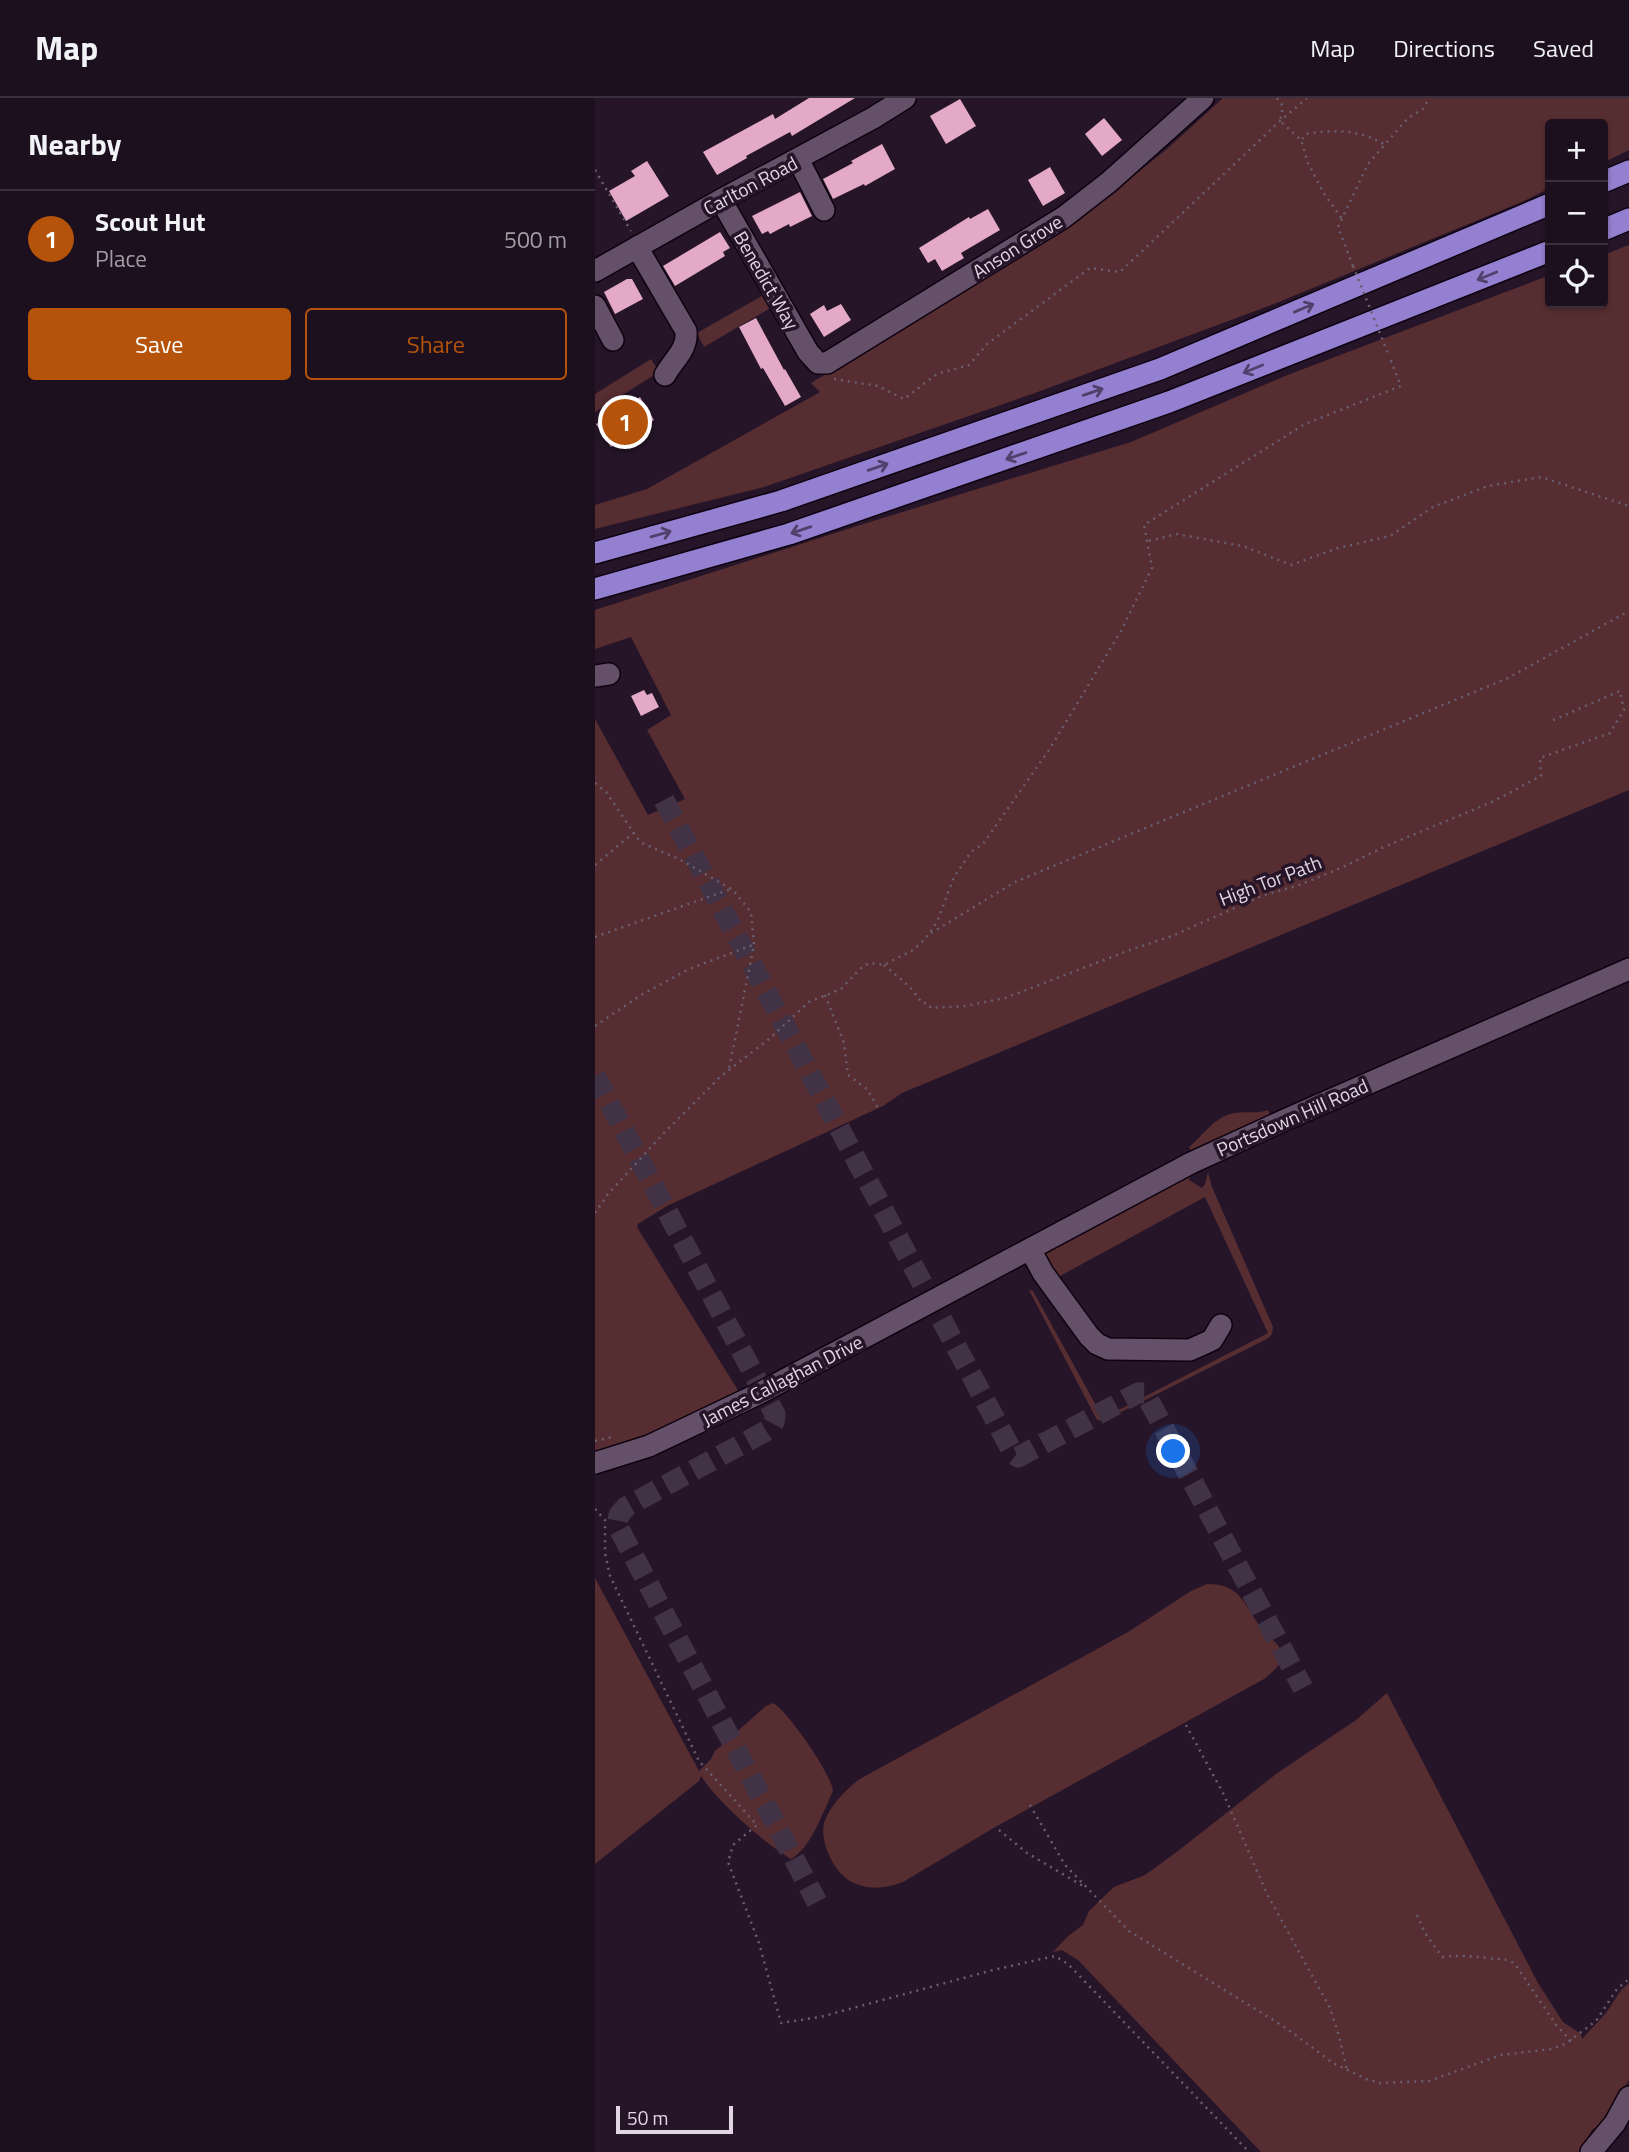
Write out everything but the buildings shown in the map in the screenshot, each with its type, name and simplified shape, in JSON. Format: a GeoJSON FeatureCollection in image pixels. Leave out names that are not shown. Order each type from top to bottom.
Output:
{"type":"FeatureCollection","features":[{"type":"Feature","properties":{"kind":"highway"},"geometry":{"type":"LineString","coordinates":[[1608,180],[1629,171]]}},
{"type":"Feature","properties":{"kind":"highway"},"geometry":{"type":"LineString","coordinates":[[595,553],[781,501],[1160,369],[1545,206]]}},
{"type":"Feature","properties":{"kind":"highway"},"geometry":{"type":"LineString","coordinates":[[1608,228],[1629,219]]}},
{"type":"Feature","properties":{"kind":"highway"},"geometry":{"type":"LineString","coordinates":[[595,589],[789,534],[1169,402],[1545,252]]}},
{"type":"Feature","properties":{"kind":"street","name":"Carlton Road"},"geometry":{"type":"LineString","coordinates":[[595,271],[905,98]]}},
{"type":"Feature","properties":{"kind":"street","name":"Anson Grove"},"geometry":{"type":"LineString","coordinates":[[816,361],[827,363],[1064,217],[1109,182],[1203,98]]}},
{"type":"Feature","properties":{"kind":"street"},"geometry":{"type":"LineString","coordinates":[[798,159],[824,210]]}},
{"type":"Feature","properties":{"kind":"street","name":"Benedict Way"},"geometry":{"type":"LineString","coordinates":[[721,200],[808,352],[816,361]]}},
{"type":"Feature","properties":{"kind":"street"},"geometry":{"type":"LineString","coordinates":[[638,247],[687,331],[685,348],[671,363],[665,375]]}},
{"type":"Feature","properties":{"kind":"street"},"geometry":{"type":"LineString","coordinates":[[595,306],[613,340]]}},
{"type":"Feature","properties":{"kind":"street","name":"Portsdown Hill Road"},"geometry":{"type":"LineString","coordinates":[[964,1284],[1191,1163],[1629,969]]}},
{"type":"Feature","properties":{"kind":"street"},"geometry":{"type":"LineString","coordinates":[[1030,1249],[1043,1273],[1089,1336],[1102,1347],[1191,1350],[1212,1340],[1221,1325]]}},
{"type":"Feature","properties":{"kind":"street","name":"James Callaghan Drive"},"geometry":{"type":"LineString","coordinates":[[595,1463],[649,1446],[711,1417],[964,1284]]}},
{"type":"Feature","properties":{"kind":"street"},"geometry":{"type":"LineString","coordinates":[[1591,2152],[1615,2123],[1629,2097]]}},
{"type":"Feature","properties":{"kind":"path"},"geometry":{"type":"LineString","coordinates":[[1277,98],[1283,106],[1280,121]]}},
{"type":"Feature","properties":{"kind":"path"},"geometry":{"type":"LineString","coordinates":[[816,361],[824,376],[878,386],[904,399],[937,374],[969,365],[987,344],[1090,268],[1120,272],[1307,98]]}},
{"type":"Feature","properties":{"kind":"path"},"geometry":{"type":"LineString","coordinates":[[930,934],[954,877],[971,852],[983,845],[1049,750],[1121,631],[1153,568],[1145,525],[1305,424],[1401,386],[1338,227],[1368,164],[1408,118],[1423,109],[1429,98]]}},
{"type":"Feature","properties":{"kind":"path"},"geometry":{"type":"LineString","coordinates":[[1280,121],[1301,140],[1308,163],[1323,192],[1342,219]]}},
{"type":"Feature","properties":{"kind":"path"},"geometry":{"type":"LineString","coordinates":[[1301,140],[1306,134],[1323,131],[1370,135],[1384,144]]}},
{"type":"Feature","properties":{"kind":"path"},"geometry":{"type":"LineString","coordinates":[[595,170],[638,247]]}},
{"type":"Feature","properties":{"kind":"path"},"geometry":{"type":"LineString","coordinates":[[1148,541],[1176,534],[1243,546],[1291,565],[1338,548],[1390,536],[1433,507],[1488,486],[1541,477],[1629,506]]}},
{"type":"Feature","properties":{"kind":"path"},"geometry":{"type":"LineString","coordinates":[[595,1213],[608,1194],[664,1133],[729,1070],[769,1039],[809,1002],[841,989],[863,966],[870,963],[884,965],[913,950],[930,934],[1015,882],[1508,678],[1629,611]]}},
{"type":"Feature","properties":{"kind":"path","name":"High Tor Path"},"geometry":{"type":"LineString","coordinates":[[884,965],[910,987],[922,1003],[931,1007],[965,1006],[1005,998],[1172,936],[1264,895],[1297,886],[1343,867],[1492,802],[1541,776],[1540,758],[1609,733],[1624,710],[1620,691],[1549,722]]}},
{"type":"Feature","properties":{"kind":"path"},"geometry":{"type":"LineString","coordinates":[[595,783],[607,793],[633,833],[644,844],[679,859],[731,889],[751,912],[754,945],[729,1070]]}},
{"type":"Feature","properties":{"kind":"path"},"geometry":{"type":"LineString","coordinates":[[595,864],[633,833]]}},
{"type":"Feature","properties":{"kind":"path"},"geometry":{"type":"LineString","coordinates":[[595,937],[731,889]]}},
{"type":"Feature","properties":{"kind":"path"},"geometry":{"type":"LineString","coordinates":[[595,1027],[641,995],[689,969],[754,945]]}},
{"type":"Feature","properties":{"kind":"path"},"geometry":{"type":"LineString","coordinates":[[825,995],[844,1043],[848,1075],[867,1089],[878,1108]]}},
{"type":"Feature","properties":{"kind":"path"},"geometry":{"type":"LineString","coordinates":[[595,1509],[605,1520],[605,1553],[610,1576],[699,1760],[757,1825],[733,1845],[728,1861],[758,1943],[781,2024],[820,2017],[1055,1956],[1068,1964],[1249,2152]]}},
{"type":"Feature","properties":{"kind":"path"},"geometry":{"type":"LineString","coordinates":[[1186,1725],[1224,1795],[1267,1894],[1330,2008],[1347,2070]]}},
{"type":"Feature","properties":{"kind":"path"},"geometry":{"type":"LineString","coordinates":[[1030,1805],[1065,1865],[1129,1931],[1286,2028],[1347,2070],[1380,2083],[1429,2081],[1501,2055],[1551,2049],[1572,2041],[1596,2021],[1617,1989],[1629,1979]]}},
{"type":"Feature","properties":{"kind":"path"},"geometry":{"type":"LineString","coordinates":[[999,1830],[1027,1853],[1086,1888]]}},
{"type":"Feature","properties":{"kind":"path"},"geometry":{"type":"LineString","coordinates":[[1417,1915],[1442,1957],[1475,1955],[1508,1959],[1515,1964],[1556,2025],[1572,2041]]}},
{"type":"Feature","properties":{"kind":"shaded area"},"geometry":{"type":"Polygon","coordinates":[[[1223,98],[1629,98],[1629,150],[1608,160],[1608,119],[1545,119],[1545,190],[1522,202],[1274,304],[1035,393],[764,487],[595,529],[595,505],[647,489],[820,392],[811,383],[1064,231],[1167,149],[1223,98]]]}},
{"type":"Feature","properties":{"kind":"shaded area"},"geometry":{"type":"Polygon","coordinates":[[[1629,245],[1629,790],[902,1093],[883,1106],[667,1206],[638,1224],[637,1227],[739,1392],[635,1440],[595,1452],[595,719],[648,815],[685,799],[647,730],[671,715],[631,637],[595,649],[595,610],[1131,442],[1285,376],[1545,277],[1545,308],[1608,308],[1608,253],[1629,245]]]}},
{"type":"Feature","properties":{"kind":"shaded area"},"geometry":{"type":"Polygon","coordinates":[[[767,293],[774,306],[704,347],[697,333],[767,293]]]}},
{"type":"Feature","properties":{"kind":"shaded area"},"geometry":{"type":"Polygon","coordinates":[[[651,359],[659,372],[595,412],[595,394],[651,359]]]}},
{"type":"Feature","properties":{"kind":"shaded area"},"geometry":{"type":"Polygon","coordinates":[[[1268,1110],[1270,1115],[1192,1153],[1189,1147],[1221,1118],[1234,1113],[1268,1110]]]}},
{"type":"Feature","properties":{"kind":"shaded area"},"geometry":{"type":"Polygon","coordinates":[[[1208,1172],[1212,1187],[1273,1327],[1272,1334],[1267,1339],[1103,1421],[1097,1420],[1029,1290],[1033,1291],[1103,1418],[1268,1333],[1205,1197],[1060,1276],[1056,1276],[1041,1252],[1191,1174],[1189,1180],[1202,1188],[1208,1172]]]}},
{"type":"Feature","properties":{"kind":"shaded area"},"geometry":{"type":"Polygon","coordinates":[[[595,1578],[699,1771],[715,1751],[766,1706],[773,1703],[788,1717],[808,1744],[825,1771],[833,1791],[821,1819],[798,1854],[791,1859],[768,1844],[718,1797],[701,1776],[699,1781],[595,1864],[595,1578]]]}},
{"type":"Feature","properties":{"kind":"shaded area"},"geometry":{"type":"Polygon","coordinates":[[[1207,1584],[1229,1588],[1236,1593],[1278,1646],[1280,1661],[1275,1670],[1264,1679],[997,1826],[903,1882],[879,1888],[867,1887],[848,1879],[840,1872],[826,1847],[824,1823],[834,1805],[858,1780],[1128,1632],[1191,1591],[1207,1584]]]}},
{"type":"Feature","properties":{"kind":"shaded area"},"geometry":{"type":"Polygon","coordinates":[[[1387,1693],[1538,1983],[1563,2022],[1581,2034],[1582,2039],[1629,1983],[1629,2080],[1607,2119],[1592,2130],[1579,2152],[1261,2152],[1078,1960],[1062,1950],[1053,1952],[1083,1925],[1089,1911],[1114,1887],[1145,1875],[1276,1774],[1356,1720],[1387,1693]]]}},
{"type":"Feature","properties":{"kind":"tunnel"},"geometry":{"type":"LineString","coordinates":[[664,800],[1013,1453],[1018,1457],[1138,1393],[1145,1393],[1303,1688]]}},
{"type":"Feature","properties":{"kind":"tunnel"},"geometry":{"type":"LineString","coordinates":[[595,1076],[775,1414],[773,1424],[766,1431],[626,1507],[619,1515],[617,1525],[817,1902]]}},
{"type":"Feature","properties":{"kind":"place","name":"Scout Hut"},"geometry":{"type":"Point","coordinates":[625,422]}}]}
